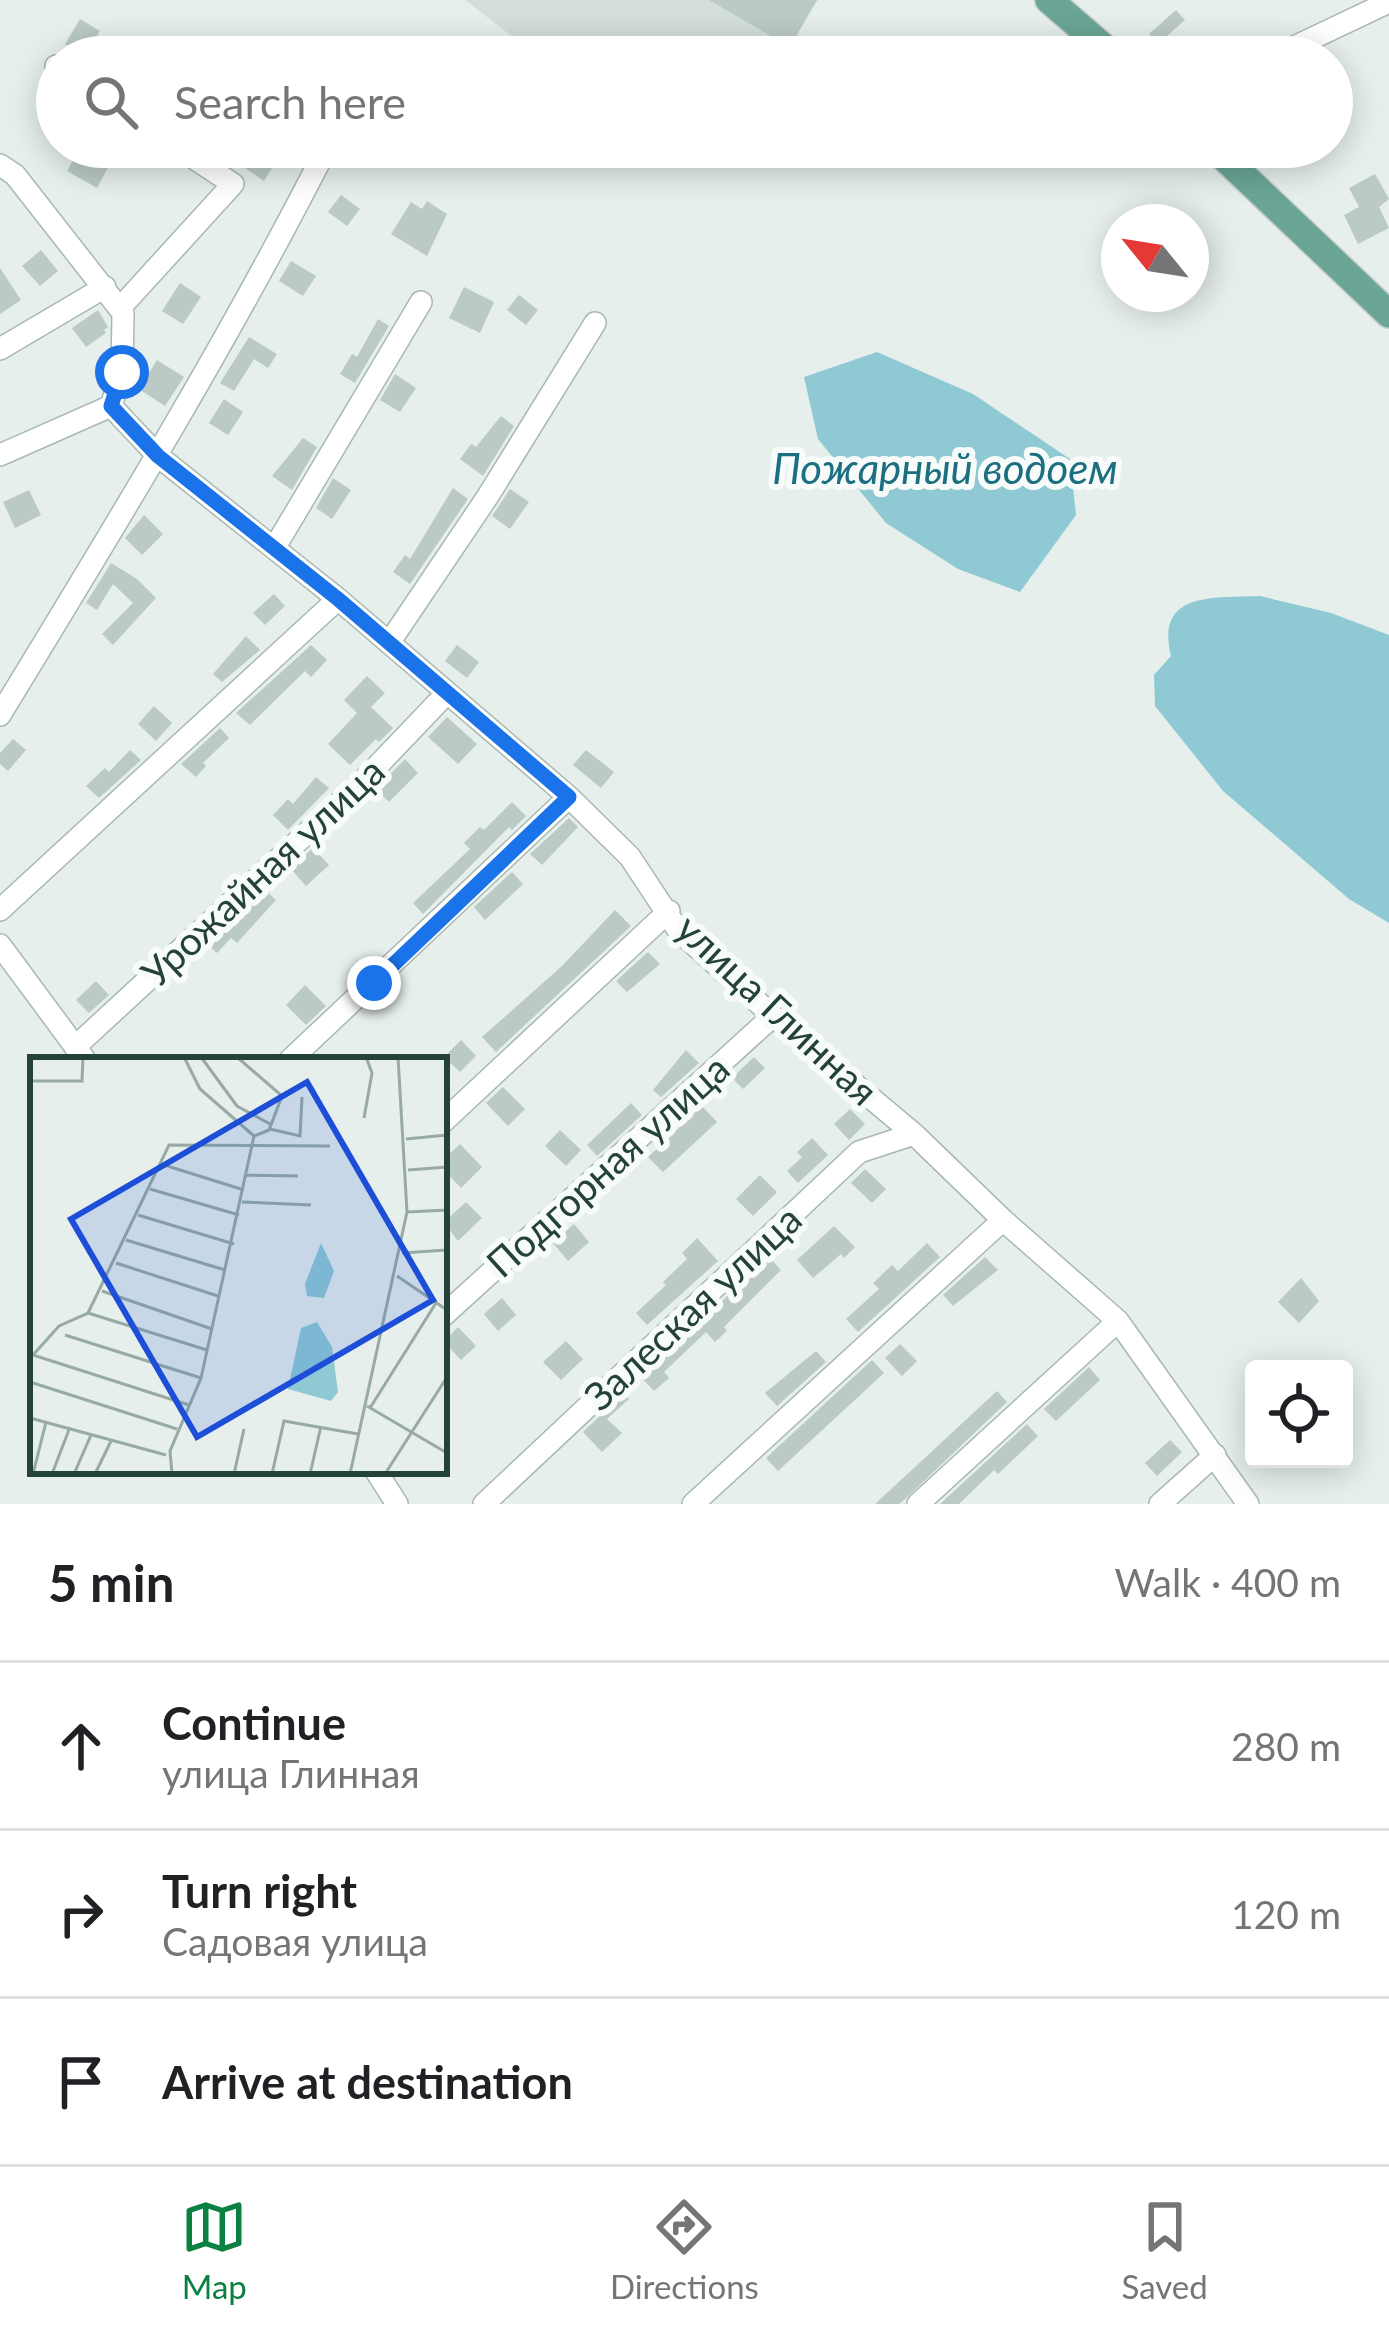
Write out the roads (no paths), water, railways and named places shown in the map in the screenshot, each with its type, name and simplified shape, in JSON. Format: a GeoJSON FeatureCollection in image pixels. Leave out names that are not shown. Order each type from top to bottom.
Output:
{"type":"FeatureCollection","features":[{"type":"Feature","properties":{"kind":"main road"},"geometry":{"type":"LineString","coordinates":[[1049,0],[1080,10],[1099,36]]}},
{"type":"Feature","properties":{"kind":"main road"},"geometry":{"type":"LineString","coordinates":[[1235,168],[1389,314]]}},
{"type":"Feature","properties":{"kind":"street"},"geometry":{"type":"LineString","coordinates":[[1317,36],[1389,2]]}},
{"type":"Feature","properties":{"kind":"street"},"geometry":{"type":"LineString","coordinates":[[0,164],[15,175],[123,313],[122,372],[111,406],[0,455]]}},
{"type":"Feature","properties":{"kind":"street"},"geometry":{"type":"LineString","coordinates":[[120,308],[233,184],[209,168]]}},
{"type":"Feature","properties":{"kind":"street"},"geometry":{"type":"LineString","coordinates":[[0,715],[158,456],[316,168]]}},
{"type":"Feature","properties":{"kind":"street"},"geometry":{"type":"LineString","coordinates":[[0,349],[105,287]]}},
{"type":"Feature","properties":{"kind":"street"},"geometry":{"type":"LineString","coordinates":[[275,548],[421,302]]}},
{"type":"Feature","properties":{"kind":"street"},"geometry":{"type":"LineString","coordinates":[[389,644],[488,496],[595,322]]}},
{"type":"Feature","properties":{"kind":"street","name":"улица Глинная"},"geometry":{"type":"LineString","coordinates":[[111,406],[158,456],[338,599],[569,797],[630,857],[678,930],[914,1134],[1118,1321],[1248,1504]]}},
{"type":"Feature","properties":{"kind":"street"},"geometry":{"type":"LineString","coordinates":[[0,910],[338,599]]}},
{"type":"Feature","properties":{"kind":"street","name":"Урожайная улица"},"geometry":{"type":"LineString","coordinates":[[80,1053],[361,784],[446,694]]}},
{"type":"Feature","properties":{"kind":"street"},"geometry":{"type":"LineString","coordinates":[[293,1057],[569,797]]}},
{"type":"Feature","properties":{"kind":"street"},"geometry":{"type":"LineString","coordinates":[[447,1118],[669,911]]}},
{"type":"Feature","properties":{"kind":"street"},"geometry":{"type":"LineString","coordinates":[[0,945],[80,1053]]}},
{"type":"Feature","properties":{"kind":"street","name":"Подгорная улица"},"geometry":{"type":"LineString","coordinates":[[447,1312],[772,1016]]}},
{"type":"Feature","properties":{"kind":"street","name":"Залеская улица"},"geometry":{"type":"LineString","coordinates":[[484,1504],[859,1152],[914,1134]]}},
{"type":"Feature","properties":{"kind":"street"},"geometry":{"type":"LineString","coordinates":[[693,1504],[1003,1220]]}},
{"type":"Feature","properties":{"kind":"street"},"geometry":{"type":"LineString","coordinates":[[918,1504],[1118,1321]]}},
{"type":"Feature","properties":{"kind":"street"},"geometry":{"type":"LineString","coordinates":[[1160,1504],[1215,1455]]}},
{"type":"Feature","properties":{"kind":"street"},"geometry":{"type":"LineString","coordinates":[[378,1474],[397,1504]]}},
{"type":"Feature","properties":{"kind":"water","name":"Пожарный водоем"},"geometry":{"type":"Polygon","coordinates":[[[877,352],[973,394],[1070,459],[1076,515],[1020,592],[958,569],[886,523],[818,439],[804,377],[877,352]]]}},
{"type":"Feature","properties":{"kind":"water"},"geometry":{"type":"Polygon","coordinates":[[[1260,596],[1331,613],[1389,635],[1389,923],[1349,899],[1223,791],[1155,706],[1154,675],[1171,656],[1168,635],[1180,609],[1207,599],[1260,596]]]}}]}
